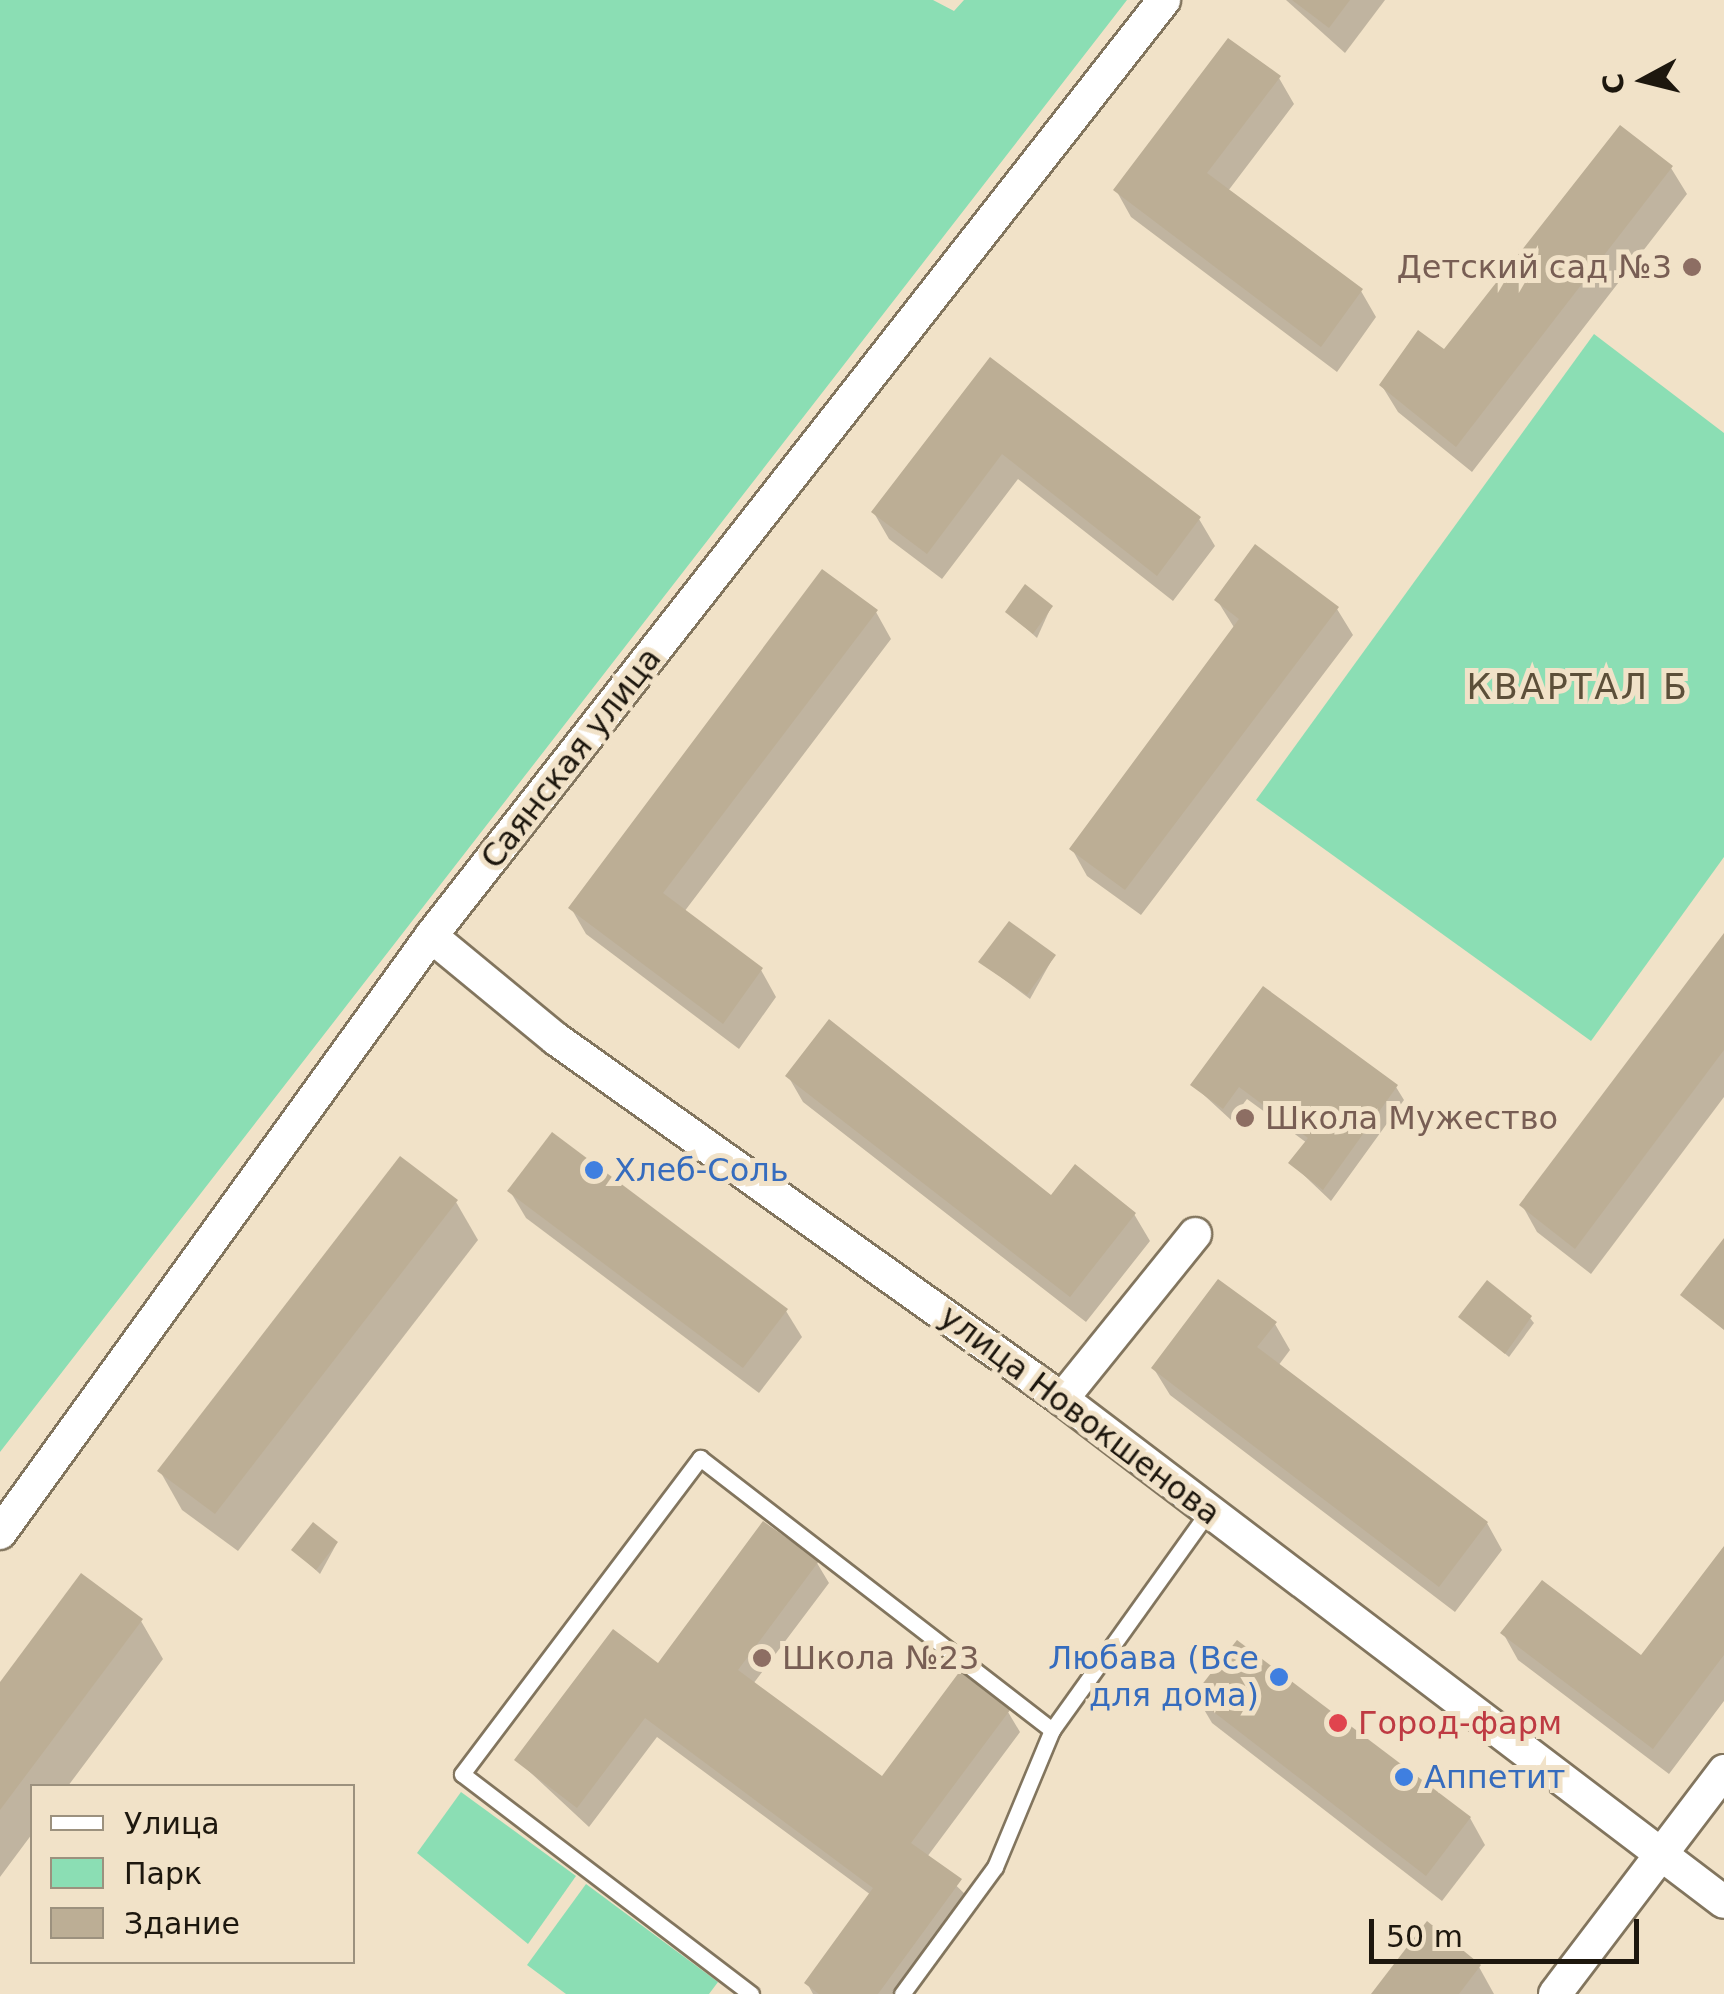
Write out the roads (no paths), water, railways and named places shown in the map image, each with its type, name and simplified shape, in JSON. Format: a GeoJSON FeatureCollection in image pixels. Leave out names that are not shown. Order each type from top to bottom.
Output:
{"type":"FeatureCollection","features":[{"type":"Feature","properties":{"kind":"street","name":"Саянская улица"},"geometry":{"type":"LineString","coordinates":[[0,1532],[430,936],[1164,0]]}},
{"type":"Feature","properties":{"kind":"street","name":"улица Новокшенова"},"geometry":{"type":"LineString","coordinates":[[430,936],[556,1038],[1062,1399],[1724,1902]]}},
{"type":"Feature","properties":{"kind":"street"},"geometry":{"type":"LineString","coordinates":[[1062,1399],[1195,1234]]}},
{"type":"Feature","properties":{"kind":"street"},"geometry":{"type":"LineString","coordinates":[[1555,1994],[1724,1771]]}},
{"type":"Feature","properties":{"kind":"lane"},"geometry":{"type":"LineString","coordinates":[[750,1994],[462,1774],[700,1458],[1052,1730]]}},
{"type":"Feature","properties":{"kind":"lane"},"geometry":{"type":"LineString","coordinates":[[902,1994],[995,1867],[1052,1730],[1208,1512]]}},
{"type":"Feature","properties":{"kind":"place","name":"Детский сад №3"},"geometry":{"type":"Point","coordinates":[1692,267]}},
{"type":"Feature","properties":{"kind":"place","name":"Школа Мужество"},"geometry":{"type":"Point","coordinates":[1245,1118]}},
{"type":"Feature","properties":{"kind":"place","name":"Хлеб-Соль"},"geometry":{"type":"Point","coordinates":[594,1170]}},
{"type":"Feature","properties":{"kind":"place","name":"Школа №23"},"geometry":{"type":"Point","coordinates":[762,1658]}},
{"type":"Feature","properties":{"kind":"place","name":"Любава (Все для дома)"},"geometry":{"type":"Point","coordinates":[1279,1677]}},
{"type":"Feature","properties":{"kind":"place","name":"Город-фарм"},"geometry":{"type":"Point","coordinates":[1338,1723]}},
{"type":"Feature","properties":{"kind":"place","name":"Аппетит"},"geometry":{"type":"Point","coordinates":[1404,1777]}},
{"type":"Feature","properties":{"kind":"district","name":"КВАРТАЛ Б"},"geometry":{"type":"Point","coordinates":[1578,687]}}]}
